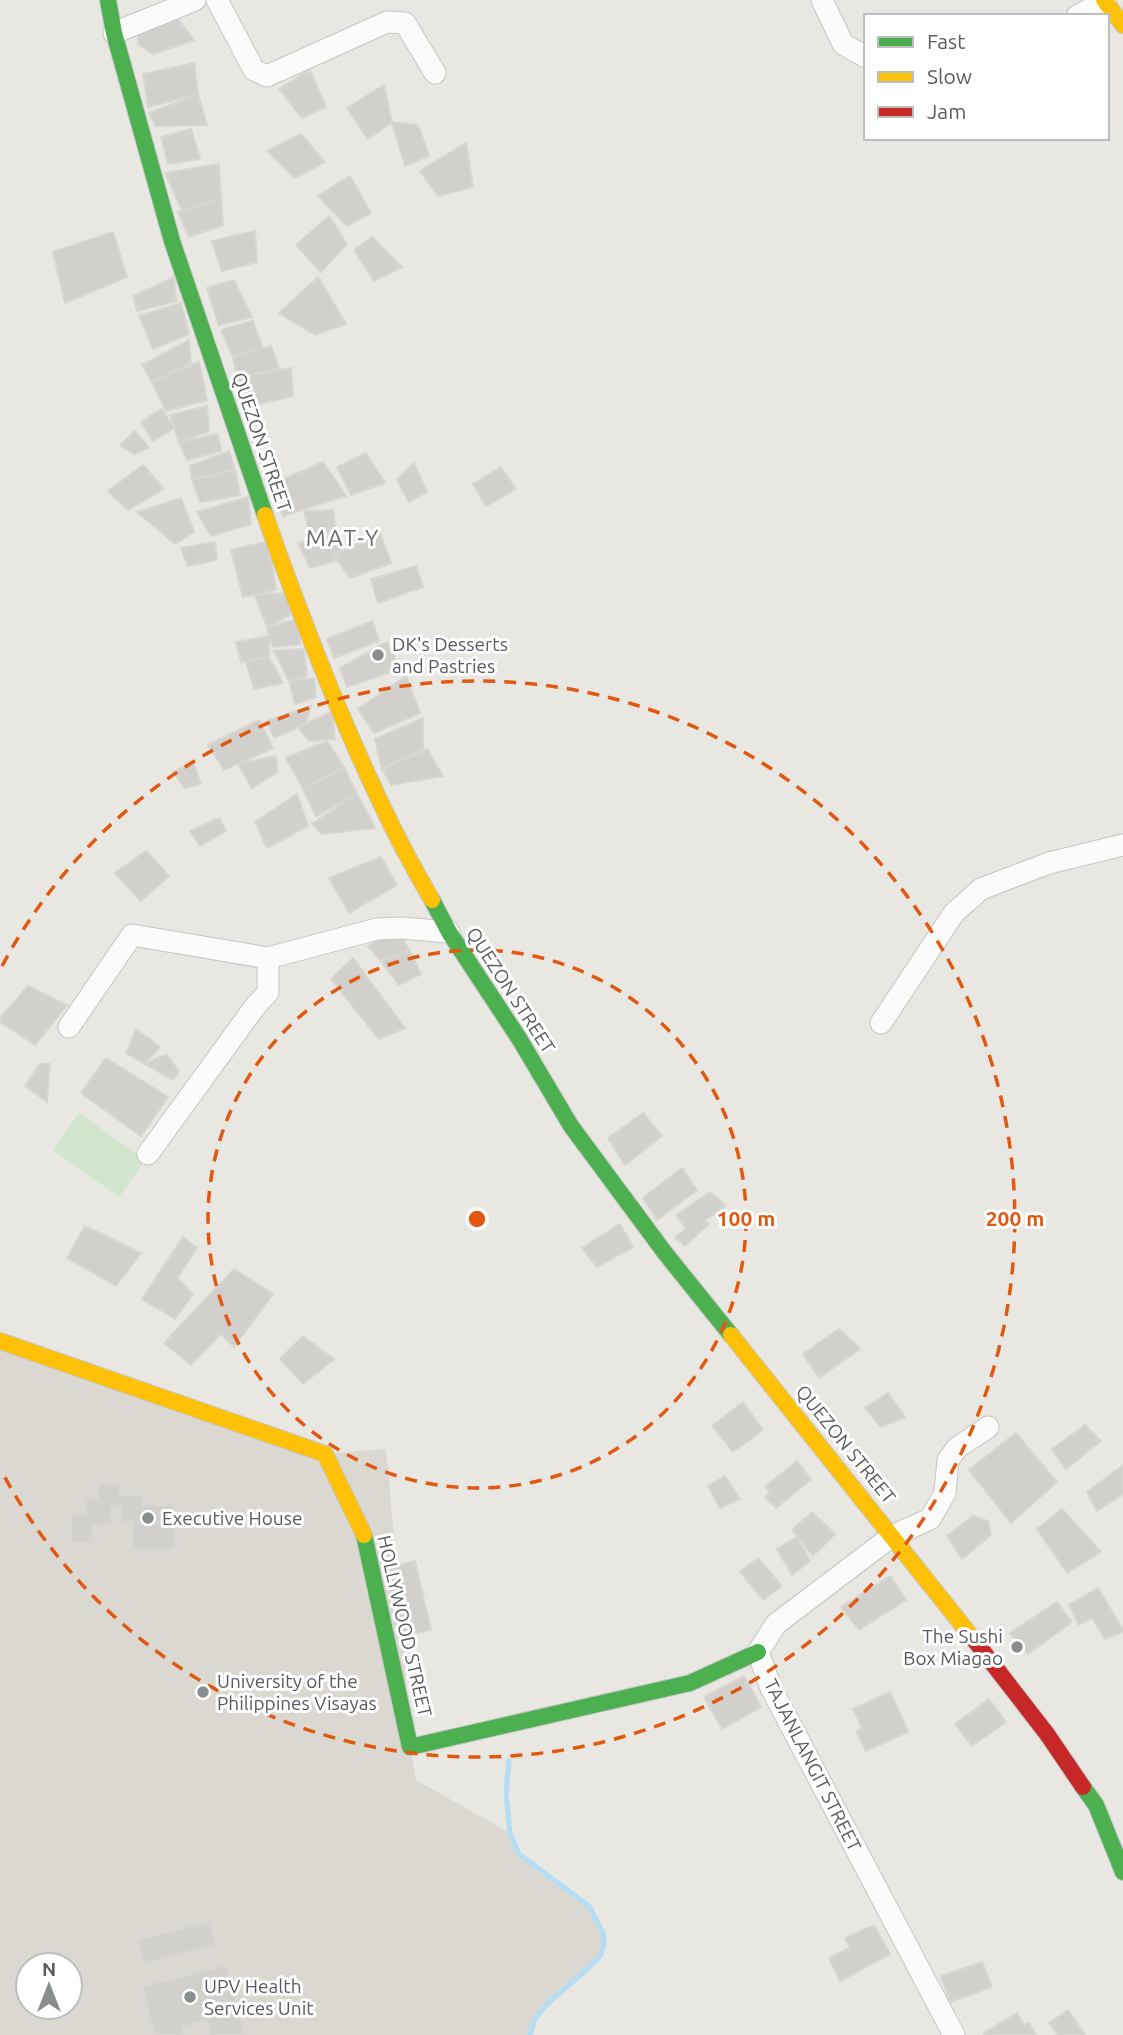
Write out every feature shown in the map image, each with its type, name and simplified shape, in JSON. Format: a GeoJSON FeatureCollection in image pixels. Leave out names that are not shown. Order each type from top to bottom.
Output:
{"type":"FeatureCollection","features":[{"type":"Feature","properties":{"kind":"street","name":"QUEZON STREET"},"geometry":{"type":"LineString","coordinates":[[108,0],[114,33],[172,241],[288,581],[345,722],[389,821],[449,932],[520,1040],[571,1126],[641,1221],[1046,1734],[1096,1805],[1123,1872]]}},
{"type":"Feature","properties":{"kind":"street"},"geometry":{"type":"LineString","coordinates":[[114,33],[195,0]]}},
{"type":"Feature","properties":{"kind":"street"},"geometry":{"type":"LineString","coordinates":[[217,0],[254,70],[267,76],[387,22],[405,23],[435,73]]}},
{"type":"Feature","properties":{"kind":"street"},"geometry":{"type":"LineString","coordinates":[[822,0],[843,44],[864,56]]}},
{"type":"Feature","properties":{"kind":"street"},"geometry":{"type":"LineString","coordinates":[[1080,14],[1105,0],[1123,25]]}},
{"type":"Feature","properties":{"kind":"street"},"geometry":{"type":"LineString","coordinates":[[881,1023],[954,913],[981,889],[1049,863],[1123,845]]}},
{"type":"Feature","properties":{"kind":"street"},"geometry":{"type":"LineString","coordinates":[[69,1027],[132,935],[268,958],[377,929],[449,932]]}},
{"type":"Feature","properties":{"kind":"street"},"geometry":{"type":"LineString","coordinates":[[148,1154],[268,992],[268,958]]}},
{"type":"Feature","properties":{"kind":"street","name":"HOLLYWOOD STREET"},"geometry":{"type":"LineString","coordinates":[[0,1341],[325,1454],[365,1538],[410,1747],[690,1683],[758,1652]]}},
{"type":"Feature","properties":{"kind":"street"},"geometry":{"type":"LineString","coordinates":[[758,1652],[776,1624],[892,1536],[930,1519],[945,1493],[948,1460],[957,1448],[988,1427]]}},
{"type":"Feature","properties":{"kind":"street","name":"TAJANLANGIT STREET"},"geometry":{"type":"LineString","coordinates":[[758,1652],[771,1688],[954,2035]]}},
{"type":"Feature","properties":{"kind":"shaded area","name":"University of the Philippines Visayas"},"geometry":{"type":"Polygon","coordinates":[[[0,1335],[325,1454],[386,1449],[410,1747],[416,1780],[510,1833],[519,1854],[589,1906],[603,1933],[601,1955],[548,2003],[535,2019],[530,2035],[0,2035],[0,1335]]]}},
{"type":"Feature","properties":{"kind":"green space"},"geometry":{"type":"Polygon","coordinates":[[[79,1113],[145,1160],[119,1197],[53,1150],[79,1113]]]}},
{"type":"Feature","properties":{"kind":"building"},"geometry":{"type":"Polygon","coordinates":[[[177,18],[194,40],[153,54],[138,44],[138,25],[177,18]]]}},
{"type":"Feature","properties":{"kind":"building"},"geometry":{"type":"Polygon","coordinates":[[[194,63],[198,94],[148,107],[143,74],[194,63]]]}},
{"type":"Feature","properties":{"kind":"building"},"geometry":{"type":"Polygon","coordinates":[[[310,70],[326,107],[302,118],[279,89],[310,70]]]}},
{"type":"Feature","properties":{"kind":"building"},"geometry":{"type":"Polygon","coordinates":[[[384,85],[392,122],[368,139],[347,108],[384,85]]]}},
{"type":"Feature","properties":{"kind":"building"},"geometry":{"type":"Polygon","coordinates":[[[198,94],[207,125],[156,126],[149,113],[198,94]]]}},
{"type":"Feature","properties":{"kind":"building"},"geometry":{"type":"Polygon","coordinates":[[[392,122],[418,125],[429,156],[405,166],[392,122]]]}},
{"type":"Feature","properties":{"kind":"building"},"geometry":{"type":"Polygon","coordinates":[[[191,129],[200,159],[168,164],[161,137],[191,129]]]}},
{"type":"Feature","properties":{"kind":"building"},"geometry":{"type":"Polygon","coordinates":[[[301,134],[325,162],[295,178],[267,151],[301,134]]]}},
{"type":"Feature","properties":{"kind":"building"},"geometry":{"type":"Polygon","coordinates":[[[466,143],[473,187],[438,196],[420,171],[466,143]]]}},
{"type":"Feature","properties":{"kind":"building"},"geometry":{"type":"Polygon","coordinates":[[[219,164],[221,198],[183,212],[165,173],[219,164]]]}},
{"type":"Feature","properties":{"kind":"building"},"geometry":{"type":"Polygon","coordinates":[[[350,176],[371,213],[347,226],[318,196],[350,176]]]}},
{"type":"Feature","properties":{"kind":"building"},"geometry":{"type":"Polygon","coordinates":[[[221,198],[223,225],[189,237],[178,212],[221,198]]]}},
{"type":"Feature","properties":{"kind":"building"},"geometry":{"type":"Polygon","coordinates":[[[329,216],[347,244],[321,272],[296,245],[329,216]]]}},
{"type":"Feature","properties":{"kind":"building"},"geometry":{"type":"Polygon","coordinates":[[[255,231],[257,262],[222,271],[212,241],[255,231]]]}},
{"type":"Feature","properties":{"kind":"building"},"geometry":{"type":"Polygon","coordinates":[[[113,232],[127,277],[65,303],[53,252],[113,232]]]}},
{"type":"Feature","properties":{"kind":"building"},"geometry":{"type":"Polygon","coordinates":[[[372,237],[402,267],[374,281],[354,250],[372,237]]]}},
{"type":"Feature","properties":{"kind":"building"},"geometry":{"type":"Polygon","coordinates":[[[174,277],[176,301],[137,311],[134,296],[174,277]]]}},
{"type":"Feature","properties":{"kind":"building"},"geometry":{"type":"Polygon","coordinates":[[[318,277],[346,324],[315,335],[279,313],[318,277]]]}},
{"type":"Feature","properties":{"kind":"building"},"geometry":{"type":"Polygon","coordinates":[[[234,280],[252,317],[219,325],[207,288],[234,280]]]}},
{"type":"Feature","properties":{"kind":"building"},"geometry":{"type":"Polygon","coordinates":[[[181,303],[189,334],[153,349],[139,316],[181,303]]]}},
{"type":"Feature","properties":{"kind":"building"},"geometry":{"type":"Polygon","coordinates":[[[253,321],[263,349],[233,357],[221,330],[253,321]]]}},
{"type":"Feature","properties":{"kind":"building"},"geometry":{"type":"Polygon","coordinates":[[[189,340],[191,363],[152,382],[142,365],[189,340]]]}},
{"type":"Feature","properties":{"kind":"building"},"geometry":{"type":"Polygon","coordinates":[[[271,346],[279,368],[237,378],[233,357],[271,346]]]}},
{"type":"Feature","properties":{"kind":"building"},"geometry":{"type":"Polygon","coordinates":[[[199,362],[207,400],[166,411],[152,382],[199,362]]]}},
{"type":"Feature","properties":{"kind":"building"},"geometry":{"type":"Polygon","coordinates":[[[291,368],[293,396],[247,407],[237,378],[291,368]]]}},
{"type":"Feature","properties":{"kind":"building"},"geometry":{"type":"Polygon","coordinates":[[[207,406],[209,431],[179,442],[170,415],[207,406]]]}},
{"type":"Feature","properties":{"kind":"building"},"geometry":{"type":"Polygon","coordinates":[[[161,409],[175,428],[153,441],[141,422],[161,409]]]}},
{"type":"Feature","properties":{"kind":"building"},"geometry":{"type":"Polygon","coordinates":[[[135,431],[149,448],[134,454],[120,445],[135,431]]]}},
{"type":"Feature","properties":{"kind":"building"},"geometry":{"type":"Polygon","coordinates":[[[218,434],[221,451],[187,460],[179,442],[218,434]]]}},
{"type":"Feature","properties":{"kind":"building"},"geometry":{"type":"Polygon","coordinates":[[[229,451],[235,470],[192,480],[190,466],[229,451]]]}},
{"type":"Feature","properties":{"kind":"building"},"geometry":{"type":"Polygon","coordinates":[[[366,453],[385,483],[351,495],[337,467],[366,453]]]}},
{"type":"Feature","properties":{"kind":"building"},"geometry":{"type":"Polygon","coordinates":[[[323,462],[346,496],[283,516],[268,486],[323,462]]]}},
{"type":"Feature","properties":{"kind":"building"},"geometry":{"type":"Polygon","coordinates":[[[414,463],[427,492],[409,502],[397,480],[414,463]]]}},
{"type":"Feature","properties":{"kind":"building"},"geometry":{"type":"Polygon","coordinates":[[[143,465],[164,489],[128,510],[108,491],[143,465]]]}},
{"type":"Feature","properties":{"kind":"building"},"geometry":{"type":"Polygon","coordinates":[[[501,467],[516,489],[486,506],[473,484],[501,467]]]}},
{"type":"Feature","properties":{"kind":"building"},"geometry":{"type":"Polygon","coordinates":[[[235,470],[240,495],[200,502],[192,480],[235,470]]]}},
{"type":"Feature","properties":{"kind":"building"},"geometry":{"type":"Polygon","coordinates":[[[248,497],[251,524],[211,536],[197,512],[248,497]]]}},
{"type":"Feature","properties":{"kind":"building"},"geometry":{"type":"Polygon","coordinates":[[[181,498],[194,532],[175,544],[137,512],[181,498]]]}},
{"type":"Feature","properties":{"kind":"building"},"geometry":{"type":"Polygon","coordinates":[[[333,510],[336,531],[310,535],[304,511],[333,510]]]}},
{"type":"Feature","properties":{"kind":"building"},"geometry":{"type":"Polygon","coordinates":[[[337,533],[344,558],[310,568],[298,543],[337,533]]]}},
{"type":"Feature","properties":{"kind":"building"},"geometry":{"type":"Polygon","coordinates":[[[380,533],[391,563],[350,578],[334,555],[380,533]]]}},
{"type":"Feature","properties":{"kind":"building"},"geometry":{"type":"Polygon","coordinates":[[[268,541],[276,590],[243,597],[231,550],[268,541]]]}},
{"type":"Feature","properties":{"kind":"building"},"geometry":{"type":"Polygon","coordinates":[[[215,542],[217,560],[188,566],[181,548],[215,542]]]}},
{"type":"Feature","properties":{"kind":"building"},"geometry":{"type":"Polygon","coordinates":[[[416,566],[423,587],[378,603],[371,579],[416,566]]]}},
{"type":"Feature","properties":{"kind":"building"},"geometry":{"type":"Polygon","coordinates":[[[288,593],[290,615],[267,627],[255,595],[288,593]]]}},
{"type":"Feature","properties":{"kind":"building"},"geometry":{"type":"Polygon","coordinates":[[[298,619],[300,644],[273,647],[267,627],[298,619]]]}},
{"type":"Feature","properties":{"kind":"building"},"geometry":{"type":"Polygon","coordinates":[[[372,621],[379,641],[334,658],[327,639],[372,621]]]}},
{"type":"Feature","properties":{"kind":"building"},"geometry":{"type":"Polygon","coordinates":[[[270,636],[269,657],[241,662],[236,642],[270,636]]]}},
{"type":"Feature","properties":{"kind":"building","name":"DK's Desserts and Pastries"},"geometry":{"type":"Polygon","coordinates":[[[387,642],[400,669],[347,687],[340,668],[387,642]]]}},
{"type":"Feature","properties":{"kind":"building"},"geometry":{"type":"Polygon","coordinates":[[[304,649],[307,676],[289,681],[274,651],[304,649]]]}},
{"type":"Feature","properties":{"kind":"building"},"geometry":{"type":"Polygon","coordinates":[[[269,657],[283,683],[254,689],[246,661],[269,657]]]}},
{"type":"Feature","properties":{"kind":"building"},"geometry":{"type":"Polygon","coordinates":[[[406,676],[420,713],[374,733],[358,709],[406,676]]]}},
{"type":"Feature","properties":{"kind":"building"},"geometry":{"type":"Polygon","coordinates":[[[314,678],[316,697],[295,704],[289,681],[314,678]]]}},
{"type":"Feature","properties":{"kind":"building"},"geometry":{"type":"Polygon","coordinates":[[[311,706],[306,724],[274,738],[267,721],[311,706]]]}},
{"type":"Feature","properties":{"kind":"building"},"geometry":{"type":"Polygon","coordinates":[[[332,712],[335,739],[309,741],[298,727],[332,712]]]}},
{"type":"Feature","properties":{"kind":"building"},"geometry":{"type":"Polygon","coordinates":[[[423,718],[423,749],[382,769],[375,739],[423,718]]]}},
{"type":"Feature","properties":{"kind":"building"},"geometry":{"type":"Polygon","coordinates":[[[259,720],[273,748],[224,770],[208,745],[259,720]]]}},
{"type":"Feature","properties":{"kind":"building"},"geometry":{"type":"Polygon","coordinates":[[[327,741],[344,767],[303,789],[286,758],[327,741]]]}},
{"type":"Feature","properties":{"kind":"building"},"geometry":{"type":"Polygon","coordinates":[[[427,749],[443,776],[391,785],[382,769],[427,749]]]}},
{"type":"Feature","properties":{"kind":"building"},"geometry":{"type":"Polygon","coordinates":[[[276,756],[277,772],[252,788],[238,764],[276,756]]]}},
{"type":"Feature","properties":{"kind":"building"},"geometry":{"type":"Polygon","coordinates":[[[193,763],[201,784],[185,788],[173,772],[193,763]]]}},
{"type":"Feature","properties":{"kind":"building"},"geometry":{"type":"Polygon","coordinates":[[[344,767],[357,794],[316,816],[303,789],[344,767]]]}},
{"type":"Feature","properties":{"kind":"building"},"geometry":{"type":"Polygon","coordinates":[[[297,794],[308,826],[267,848],[255,822],[297,794]]]}},
{"type":"Feature","properties":{"kind":"building"},"geometry":{"type":"Polygon","coordinates":[[[357,794],[375,828],[322,834],[312,824],[357,794]]]}},
{"type":"Feature","properties":{"kind":"building"},"geometry":{"type":"Polygon","coordinates":[[[219,818],[226,831],[200,846],[190,831],[219,818]]]}},
{"type":"Feature","properties":{"kind":"building"},"geometry":{"type":"Polygon","coordinates":[[[146,851],[169,876],[141,901],[115,873],[146,851]]]}},
{"type":"Feature","properties":{"kind":"building"},"geometry":{"type":"Polygon","coordinates":[[[381,857],[397,885],[349,913],[329,878],[381,857]]]}},
{"type":"Feature","properties":{"kind":"building"},"geometry":{"type":"Polygon","coordinates":[[[397,929],[409,950],[381,961],[368,946],[397,929]]]}},
{"type":"Feature","properties":{"kind":"building"},"geometry":{"type":"Polygon","coordinates":[[[409,950],[421,974],[399,985],[381,961],[409,950]]]}},
{"type":"Feature","properties":{"kind":"building"},"geometry":{"type":"Polygon","coordinates":[[[353,958],[405,1028],[379,1039],[331,979],[353,958]]]}},
{"type":"Feature","properties":{"kind":"building"},"geometry":{"type":"Polygon","coordinates":[[[28,986],[67,1005],[35,1045],[0,1022],[0,1018],[28,986]]]}},
{"type":"Feature","properties":{"kind":"building"},"geometry":{"type":"Polygon","coordinates":[[[136,1029],[160,1047],[145,1064],[126,1053],[136,1029]]]}},
{"type":"Feature","properties":{"kind":"building"},"geometry":{"type":"Polygon","coordinates":[[[166,1054],[179,1071],[173,1080],[145,1064],[166,1054]]]}},
{"type":"Feature","properties":{"kind":"building"},"geometry":{"type":"Polygon","coordinates":[[[106,1058],[168,1097],[141,1136],[81,1093],[106,1058]]]}},
{"type":"Feature","properties":{"kind":"building"},"geometry":{"type":"Polygon","coordinates":[[[40,1064],[50,1064],[47,1102],[25,1086],[40,1064]]]}},
{"type":"Feature","properties":{"kind":"building"},"geometry":{"type":"Polygon","coordinates":[[[643,1113],[662,1136],[625,1165],[608,1138],[643,1113]]]}},
{"type":"Feature","properties":{"kind":"building"},"geometry":{"type":"Polygon","coordinates":[[[682,1168],[697,1190],[657,1220],[643,1198],[682,1168]]]}},
{"type":"Feature","properties":{"kind":"building"},"geometry":{"type":"Polygon","coordinates":[[[710,1192],[726,1206],[704,1221],[709,1224],[685,1246],[675,1237],[686,1229],[676,1215],[710,1192]]]}},
{"type":"Feature","properties":{"kind":"building"},"geometry":{"type":"Polygon","coordinates":[[[620,1224],[633,1247],[597,1267],[582,1248],[620,1224]]]}},
{"type":"Feature","properties":{"kind":"building"},"geometry":{"type":"Polygon","coordinates":[[[85,1226],[141,1253],[116,1286],[67,1258],[85,1226]]]}},
{"type":"Feature","properties":{"kind":"building"},"geometry":{"type":"Polygon","coordinates":[[[183,1237],[197,1248],[177,1278],[193,1294],[175,1319],[142,1299],[183,1237]]]}},
{"type":"Feature","properties":{"kind":"building"},"geometry":{"type":"Polygon","coordinates":[[[234,1269],[273,1294],[234,1347],[221,1334],[191,1365],[164,1343],[234,1269]]]}},
{"type":"Feature","properties":{"kind":"building"},"geometry":{"type":"Polygon","coordinates":[[[839,1329],[860,1349],[819,1378],[803,1354],[839,1329]]]}},
{"type":"Feature","properties":{"kind":"building"},"geometry":{"type":"Polygon","coordinates":[[[303,1336],[334,1359],[303,1384],[280,1359],[303,1336]]]}},
{"type":"Feature","properties":{"kind":"building"},"geometry":{"type":"Polygon","coordinates":[[[888,1393],[905,1417],[881,1427],[865,1408],[888,1393]]]}},
{"type":"Feature","properties":{"kind":"building"},"geometry":{"type":"Polygon","coordinates":[[[743,1402],[763,1430],[733,1452],[712,1426],[743,1402]]]}},
{"type":"Feature","properties":{"kind":"building"},"geometry":{"type":"Polygon","coordinates":[[[1085,1425],[1101,1441],[1066,1469],[1052,1449],[1085,1425]]]}},
{"type":"Feature","properties":{"kind":"building"},"geometry":{"type":"Polygon","coordinates":[[[1016,1433],[1057,1482],[1011,1523],[969,1470],[1016,1433]]]}},
{"type":"Feature","properties":{"kind":"building"},"geometry":{"type":"Polygon","coordinates":[[[797,1461],[811,1479],[776,1508],[765,1497],[770,1493],[765,1487],[797,1461]]]}},
{"type":"Feature","properties":{"kind":"building"},"geometry":{"type":"Polygon","coordinates":[[[1123,1465],[1123,1494],[1097,1511],[1087,1492],[1123,1465]]]}},
{"type":"Feature","properties":{"kind":"building"},"geometry":{"type":"Polygon","coordinates":[[[725,1476],[740,1499],[720,1508],[708,1486],[725,1476]]]}},
{"type":"Feature","properties":{"kind":"building","name":"Executive House"},"geometry":{"type":"Polygon","coordinates":[[[98,1484],[120,1484],[120,1496],[143,1496],[143,1506],[175,1506],[175,1549],[133,1549],[133,1521],[121,1521],[121,1505],[112,1505],[111,1525],[92,1525],[92,1543],[71,1543],[71,1515],[86,1515],[86,1499],[98,1499],[98,1484]]]}},
{"type":"Feature","properties":{"kind":"building"},"geometry":{"type":"Polygon","coordinates":[[[1062,1509],[1101,1552],[1067,1573],[1037,1529],[1062,1509]]]}},
{"type":"Feature","properties":{"kind":"building"},"geometry":{"type":"Polygon","coordinates":[[[812,1512],[835,1534],[813,1556],[792,1530],[812,1512]]]}},
{"type":"Feature","properties":{"kind":"building"},"geometry":{"type":"Polygon","coordinates":[[[973,1516],[988,1521],[991,1535],[962,1559],[947,1536],[973,1516]]]}},
{"type":"Feature","properties":{"kind":"building"},"geometry":{"type":"Polygon","coordinates":[[[797,1537],[810,1561],[792,1575],[777,1549],[797,1537]]]}},
{"type":"Feature","properties":{"kind":"building"},"geometry":{"type":"Polygon","coordinates":[[[758,1558],[782,1586],[763,1600],[740,1572],[758,1558]]]}},
{"type":"Feature","properties":{"kind":"building"},"geometry":{"type":"Polygon","coordinates":[[[415,1561],[431,1630],[403,1636],[383,1569],[415,1561]]]}},
{"type":"Feature","properties":{"kind":"building"},"geometry":{"type":"Polygon","coordinates":[[[890,1576],[906,1600],[859,1630],[841,1607],[890,1576]]]}},
{"type":"Feature","properties":{"kind":"building"},"geometry":{"type":"Polygon","coordinates":[[[1098,1588],[1123,1630],[1105,1639],[1092,1618],[1079,1625],[1069,1605],[1098,1588]]]}},
{"type":"Feature","properties":{"kind":"building"},"geometry":{"type":"Polygon","coordinates":[[[1057,1602],[1072,1622],[1028,1654],[1010,1633],[1057,1602]]]}},
{"type":"Feature","properties":{"kind":"building"},"geometry":{"type":"Polygon","coordinates":[[[744,1676],[761,1707],[722,1729],[704,1697],[744,1676]]]}},
{"type":"Feature","properties":{"kind":"building"},"geometry":{"type":"Polygon","coordinates":[[[890,1692],[908,1732],[866,1751],[856,1731],[862,1728],[853,1709],[890,1692]]]}},
{"type":"Feature","properties":{"kind":"building"},"geometry":{"type":"Polygon","coordinates":[[[989,1699],[1006,1722],[972,1746],[955,1724],[989,1699]]]}},
{"type":"Feature","properties":{"kind":"building"},"geometry":{"type":"Polygon","coordinates":[[[210,1923],[215,1945],[144,1963],[137,1939],[210,1923]]]}},
{"type":"Feature","properties":{"kind":"building"},"geometry":{"type":"Polygon","coordinates":[[[874,1925],[890,1954],[840,1981],[829,1958],[850,1948],[845,1938],[874,1925]]]}},
{"type":"Feature","properties":{"kind":"building"},"geometry":{"type":"Polygon","coordinates":[[[982,1962],[992,1987],[950,2002],[941,1976],[982,1962]]]}},
{"type":"Feature","properties":{"kind":"building","name":"UPV Health Services Unit"},"geometry":{"type":"Polygon","coordinates":[[[226,1965],[245,2035],[210,2035],[207,2020],[182,2026],[184,2035],[155,2035],[142,1987],[226,1965]]]}},
{"type":"Feature","properties":{"kind":"building"},"geometry":{"type":"Polygon","coordinates":[[[1068,2010],[1085,2035],[1058,2035],[1049,2023],[1068,2010]]]}},
{"type":"Feature","properties":{"kind":"building"},"geometry":{"type":"Polygon","coordinates":[[[1017,2013],[1024,2025],[1029,2023],[1036,2035],[985,2035],[984,2033],[1017,2013]]]}},
{"type":"Feature","properties":{"kind":"waterway"},"geometry":{"type":"LineString","coordinates":[[509,1761],[506,1793],[510,1833],[519,1854],[589,1906],[603,1933],[604,1943],[601,1955],[548,2003],[535,2019],[530,2035]]}},
{"type":"Feature","properties":{"kind":"traffic: fast"},"geometry":{"type":"LineString","coordinates":[[108,0],[114,33],[172,241],[265,515]]}},
{"type":"Feature","properties":{"kind":"traffic: fast"},"geometry":{"type":"LineString","coordinates":[[432,900],[449,932],[520,1040],[571,1126],[665,1253],[731,1335]]}},
{"type":"Feature","properties":{"kind":"traffic: fast"},"geometry":{"type":"LineString","coordinates":[[364,1535],[410,1747],[690,1683],[758,1652]]}},
{"type":"Feature","properties":{"kind":"traffic: fast"},"geometry":{"type":"LineString","coordinates":[[1083,1787],[1096,1805],[1123,1872]]}},
{"type":"Feature","properties":{"kind":"traffic: slow"},"geometry":{"type":"LineString","coordinates":[[1104,0],[1123,25]]}},
{"type":"Feature","properties":{"kind":"traffic: slow"},"geometry":{"type":"LineString","coordinates":[[265,515],[307,631],[354,745],[394,830],[432,900]]}},
{"type":"Feature","properties":{"kind":"traffic: slow"},"geometry":{"type":"LineString","coordinates":[[731,1335],[975,1641]]}},
{"type":"Feature","properties":{"kind":"traffic: slow"},"geometry":{"type":"LineString","coordinates":[[0,1341],[325,1454],[364,1535]]}},
{"type":"Feature","properties":{"kind":"traffic: jam"},"geometry":{"type":"LineString","coordinates":[[975,1641],[1047,1734],[1083,1787]]}},
{"type":"Feature","properties":{"kind":"place","name":"DK's Desserts and Pastries"},"geometry":{"type":"Point","coordinates":[378,655]}},
{"type":"Feature","properties":{"kind":"place","name":"Executive House"},"geometry":{"type":"Point","coordinates":[148,1518]}},
{"type":"Feature","properties":{"kind":"place","name":"The Sushi Box Miagao"},"geometry":{"type":"Point","coordinates":[1017,1647]}},
{"type":"Feature","properties":{"kind":"place","name":"University of the Philippines Visayas"},"geometry":{"type":"Point","coordinates":[203,1692]}},
{"type":"Feature","properties":{"kind":"place","name":"UPV Health Services Unit"},"geometry":{"type":"Point","coordinates":[190,1997]}},
{"type":"Feature","properties":{"kind":"district","name":"MAT-Y"},"geometry":{"type":"Point","coordinates":[343,537]}}]}
